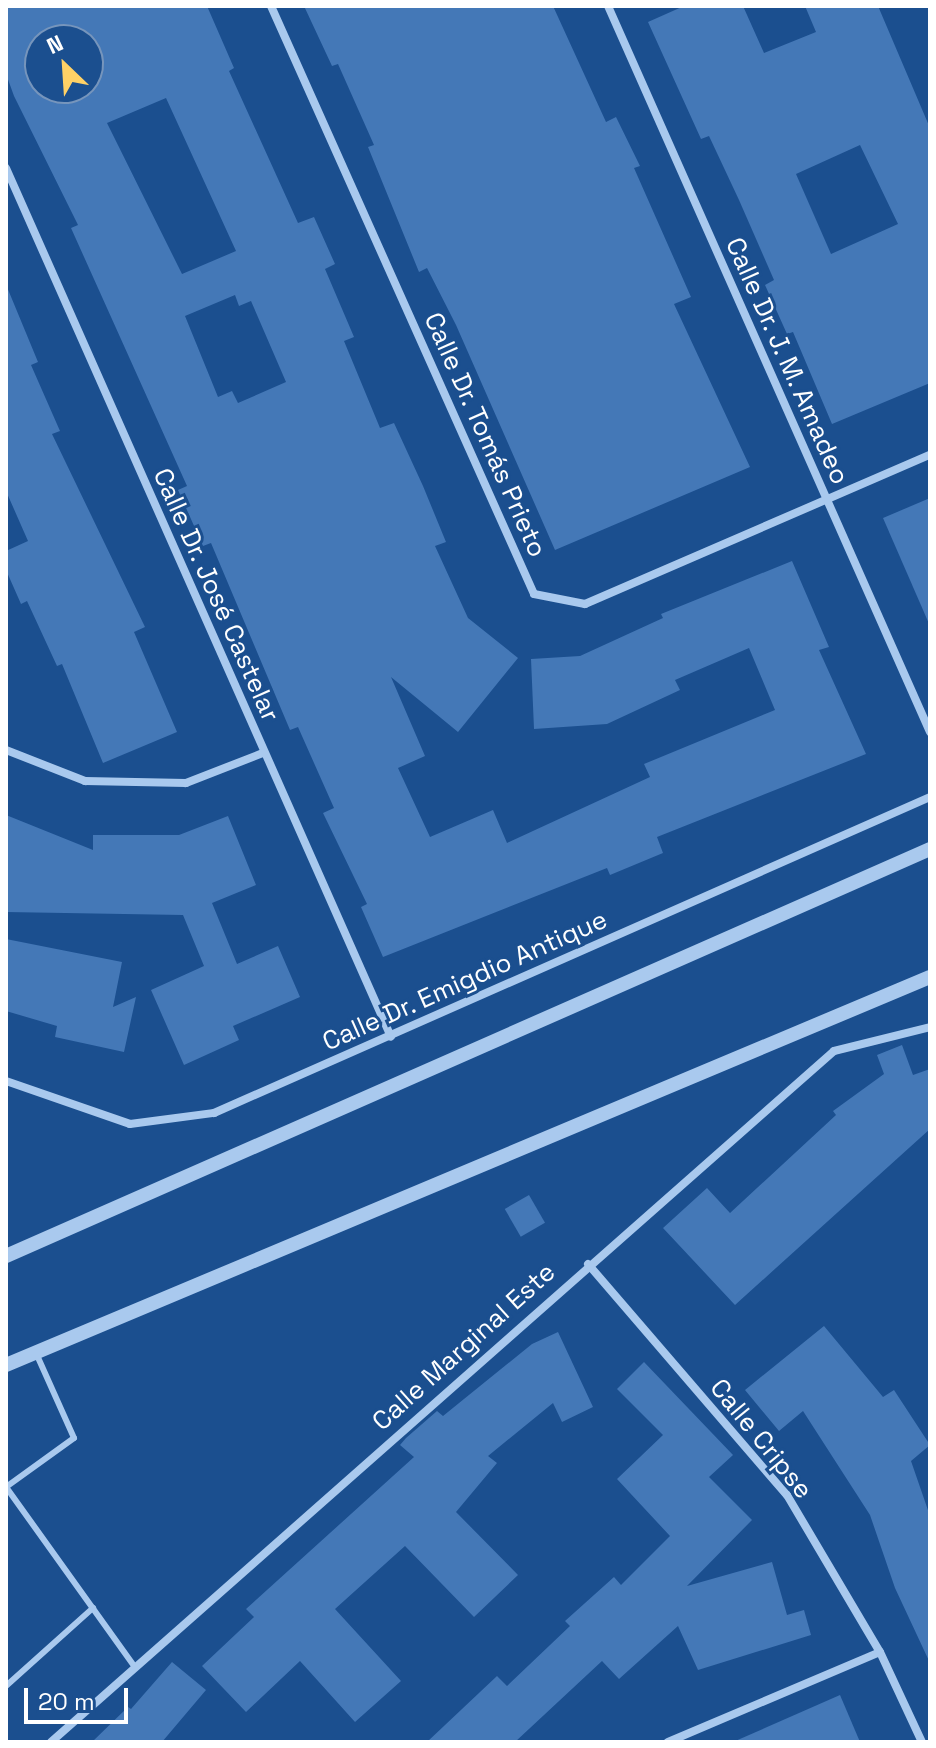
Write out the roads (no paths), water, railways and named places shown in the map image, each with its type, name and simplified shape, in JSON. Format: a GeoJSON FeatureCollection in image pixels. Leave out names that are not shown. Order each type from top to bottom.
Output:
{"type":"FeatureCollection","features":[{"type":"Feature","properties":{"kind":"street","name":"Calle Dr. Tomás Prieto"},"geometry":{"type":"LineString","coordinates":[[271,6],[534,594],[585,604],[826,501]]}},
{"type":"Feature","properties":{"kind":"street","name":"Calle Dr. J. M. Amadeo"},"geometry":{"type":"LineString","coordinates":[[608,6],[930,732]]}},
{"type":"Feature","properties":{"kind":"street","name":"Calle Dr. José Castelar"},"geometry":{"type":"LineString","coordinates":[[6,168],[391,1037]]}},
{"type":"Feature","properties":{"kind":"street"},"geometry":{"type":"LineString","coordinates":[[826,501],[930,455]]}},
{"type":"Feature","properties":{"kind":"street"},"geometry":{"type":"LineString","coordinates":[[6,750],[85,781],[186,783],[263,753]]}},
{"type":"Feature","properties":{"kind":"street","name":"Calle Dr. Emigdio Antique"},"geometry":{"type":"LineString","coordinates":[[6,1081],[130,1124],[214,1113],[930,797]]}},
{"type":"Feature","properties":{"kind":"street"},"geometry":{"type":"LineString","coordinates":[[6,1256],[930,849]]}},
{"type":"Feature","properties":{"kind":"street"},"geometry":{"type":"LineString","coordinates":[[6,1365],[930,977]]}},
{"type":"Feature","properties":{"kind":"street","name":"Calle Marginal Este"},"geometry":{"type":"LineString","coordinates":[[51,1742],[588,1264],[834,1051],[930,1027]]}},
{"type":"Feature","properties":{"kind":"street","name":"Calle Cripse"},"geometry":{"type":"LineString","coordinates":[[588,1264],[787,1495],[880,1652],[922,1742]]}},
{"type":"Feature","properties":{"kind":"street"},"geometry":{"type":"LineString","coordinates":[[668,1742],[880,1652]]}},
{"type":"Feature","properties":{"kind":"lane"},"geometry":{"type":"LineString","coordinates":[[36,1353],[74,1438],[6,1487],[135,1667]]}},
{"type":"Feature","properties":{"kind":"lane"},"geometry":{"type":"LineString","coordinates":[[6,1686],[93,1608]]}}]}
